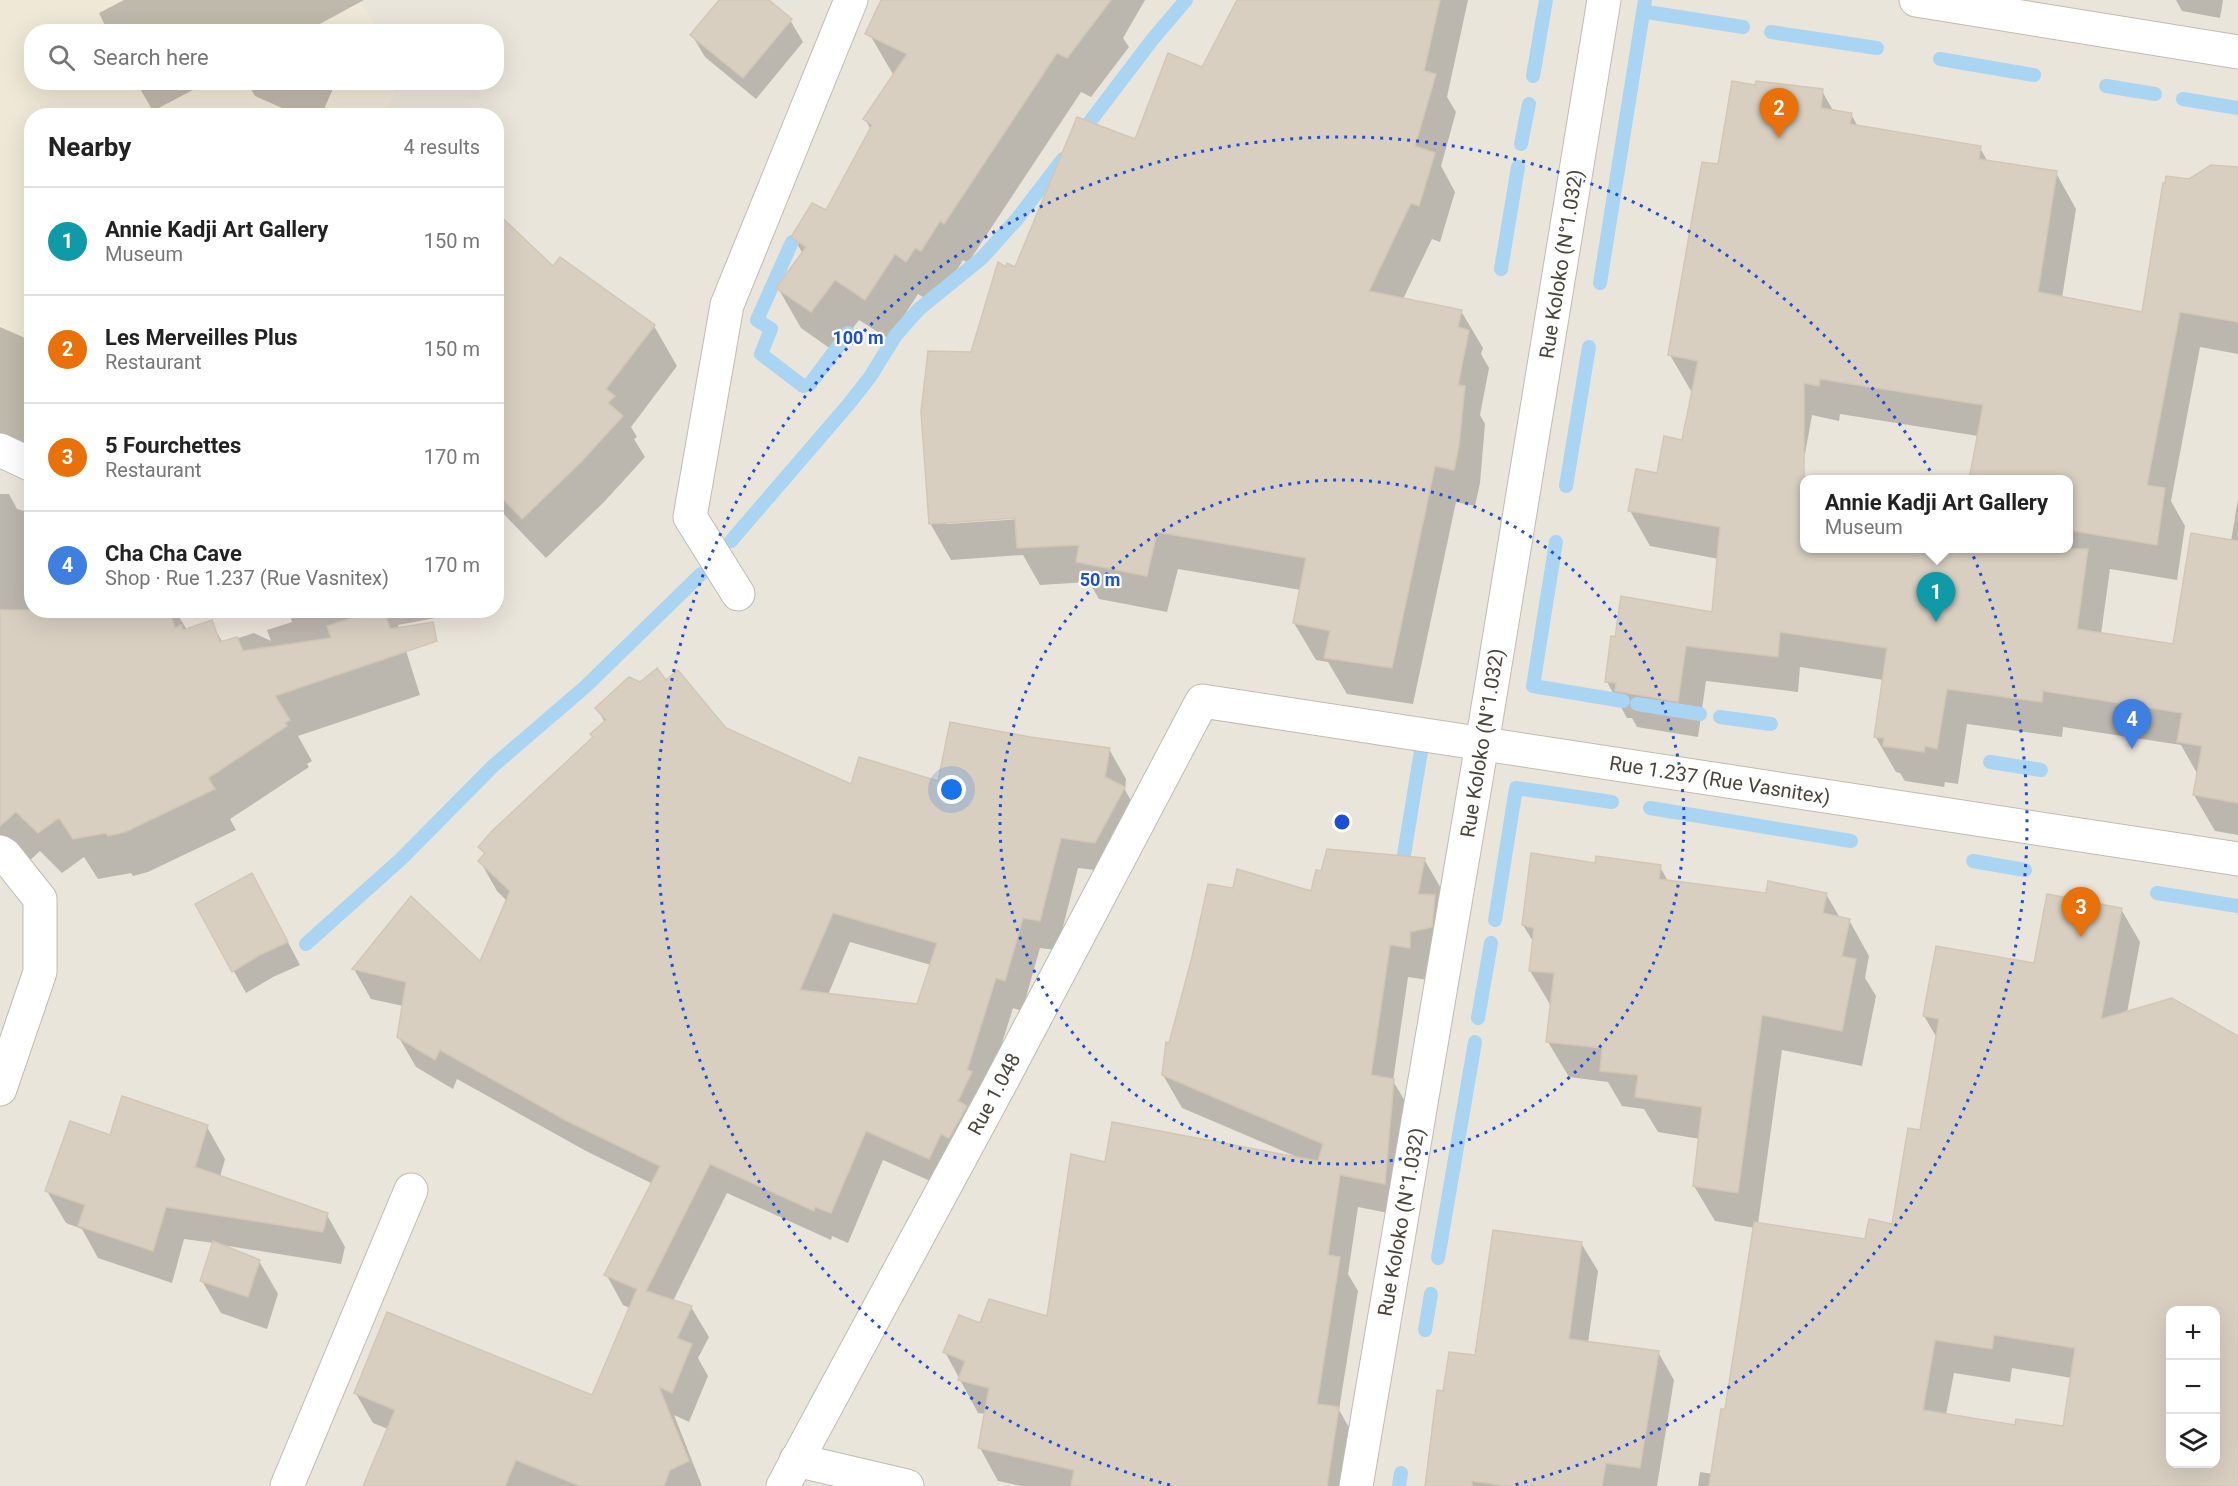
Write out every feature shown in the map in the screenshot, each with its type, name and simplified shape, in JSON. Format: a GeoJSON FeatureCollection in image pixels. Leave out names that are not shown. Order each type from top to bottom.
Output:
{"type":"FeatureCollection","features":[{"type":"Feature","properties":{"kind":"street"},"geometry":{"type":"LineString","coordinates":[[738,594],[690,517],[727,305],[851,0]]}},
{"type":"Feature","properties":{"kind":"street","name":"Rue Koloko (N°1.032)"},"geometry":{"type":"LineString","coordinates":[[1356,1486],[1482,744],[1604,0]]}},
{"type":"Feature","properties":{"kind":"street"},"geometry":{"type":"LineString","coordinates":[[1916,0],[2238,51]]}},
{"type":"Feature","properties":{"kind":"street"},"geometry":{"type":"LineString","coordinates":[[0,450],[24,461]]}},
{"type":"Feature","properties":{"kind":"street","name":"Rue 1.237 (Rue Vasnitex)"},"geometry":{"type":"LineString","coordinates":[[1202,701],[2238,859]]}},
{"type":"Feature","properties":{"kind":"street","name":"Rue 1.048"},"geometry":{"type":"LineString","coordinates":[[789,1473],[998,1088],[1202,701]]}},
{"type":"Feature","properties":{"kind":"street"},"geometry":{"type":"LineString","coordinates":[[0,852],[5,855],[39,899],[40,972],[0,1089]]}},
{"type":"Feature","properties":{"kind":"street"},"geometry":{"type":"LineString","coordinates":[[287,1486],[411,1190]]}},
{"type":"Feature","properties":{"kind":"street"},"geometry":{"type":"LineString","coordinates":[[789,1473],[906,1486]]}},
{"type":"Feature","properties":{"kind":"shaded area"},"geometry":{"type":"Polygon","coordinates":[[[0,0],[2238,0],[2238,1486],[0,1486],[0,0]]]}},
{"type":"Feature","properties":{"kind":"shaded area"},"geometry":{"type":"Polygon","coordinates":[[[0,0],[360,0],[375,24],[24,24],[24,90],[396,90],[387,108],[24,108],[24,448],[0,437],[0,0]]]}},
{"type":"Feature","properties":{"kind":"building"},"geometry":{"type":"Polygon","coordinates":[[[719,0],[769,0],[792,19],[743,78],[690,35],[719,0]]]}},
{"type":"Feature","properties":{"kind":"building"},"geometry":{"type":"Polygon","coordinates":[[[881,0],[1111,0],[1067,58],[1057,53],[944,224],[940,221],[921,251],[915,248],[906,262],[895,254],[865,300],[835,280],[811,312],[776,288],[806,247],[791,237],[812,203],[826,210],[872,125],[863,119],[907,54],[865,34],[881,0]]]}},
{"type":"Feature","properties":{"kind":"building"},"geometry":{"type":"Polygon","coordinates":[[[1237,0],[1440,0],[1424,71],[1436,74],[1415,146],[1435,153],[1419,206],[1411,203],[1369,291],[1462,310],[1458,327],[1469,330],[1458,385],[1465,386],[1459,446],[1454,470],[1435,466],[1392,668],[1324,658],[1330,631],[1293,623],[1306,558],[1157,532],[1147,576],[1076,562],[1079,545],[1017,548],[1015,518],[929,524],[921,412],[928,351],[971,352],[998,262],[1006,267],[1007,263],[1015,267],[1077,117],[1135,139],[1168,53],[1202,67],[1237,0]]]}},
{"type":"Feature","properties":{"kind":"building"},"geometry":{"type":"Polygon","coordinates":[[[1732,81],[1755,85],[1756,81],[1823,89],[1821,108],[1852,113],[1850,124],[1981,146],[1979,159],[2057,171],[2038,292],[2142,312],[2166,176],[2189,179],[2211,165],[2238,167],[2238,322],[2180,312],[2147,485],[2165,488],[2157,545],[2073,531],[2073,475],[1970,475],[1983,405],[1820,379],[1819,386],[1804,383],[1804,475],[1800,475],[1800,553],[2073,553],[2073,549],[2088,549],[2077,629],[2173,644],[2191,533],[2238,541],[2238,803],[2193,795],[2202,746],[2177,742],[2182,713],[2043,691],[2042,702],[1947,689],[1937,749],[1925,746],[1924,752],[1883,746],[1884,738],[1874,737],[1887,648],[1780,632],[1778,657],[1686,646],[1678,702],[1615,691],[1616,683],[1605,682],[1611,636],[1615,637],[1621,596],[1712,612],[1720,527],[1628,511],[1636,469],[1657,473],[1664,436],[1682,440],[1698,361],[1668,355],[1702,162],[1718,164],[1732,81]]]}},
{"type":"Feature","properties":{"kind":"building"},"geometry":{"type":"Polygon","coordinates":[[[504,220],[553,266],[560,257],[655,325],[606,389],[615,396],[608,403],[623,416],[581,462],[522,519],[504,500],[504,220]]]}},
{"type":"Feature","properties":{"kind":"building"},"geometry":{"type":"Polygon","coordinates":[[[0,610],[24,610],[24,618],[172,618],[175,628],[181,625],[183,630],[212,620],[220,642],[237,637],[243,651],[331,638],[327,626],[352,618],[387,618],[390,629],[433,622],[437,641],[275,696],[290,720],[285,723],[287,726],[208,778],[215,789],[125,832],[73,839],[59,818],[38,833],[16,812],[0,826],[0,610]]]}},
{"type":"Feature","properties":{"kind":"building"},"geometry":{"type":"Polygon","coordinates":[[[657,668],[666,680],[678,670],[726,728],[851,784],[859,757],[938,781],[950,722],[1030,737],[1110,748],[1105,777],[1125,787],[1095,843],[1061,838],[1040,921],[1023,918],[1005,981],[996,978],[967,1070],[972,1072],[958,1101],[967,1106],[949,1138],[941,1134],[929,1159],[866,1131],[831,1213],[815,1207],[814,1211],[710,1164],[646,1291],[692,1306],[677,1338],[692,1344],[672,1393],[659,1387],[689,1461],[670,1470],[664,1486],[580,1486],[516,1460],[505,1486],[363,1486],[395,1410],[354,1393],[387,1312],[592,1395],[637,1289],[604,1275],[660,1166],[567,1121],[440,1050],[435,1060],[397,1037],[406,982],[352,969],[411,896],[480,961],[510,891],[478,861],[485,853],[478,847],[493,830],[593,737],[590,734],[606,720],[595,708],[629,677],[640,682],[657,668]],[[833,913],[800,990],[917,1004],[937,943],[833,913]]]}},
{"type":"Feature","properties":{"kind":"building"},"geometry":{"type":"Polygon","coordinates":[[[1327,849],[1425,858],[1418,894],[1435,895],[1432,927],[1410,932],[1410,948],[1390,945],[1371,1075],[1394,1079],[1385,1184],[1340,1175],[1328,1255],[1340,1257],[1317,1404],[1339,1407],[1327,1486],[1071,1486],[1074,1470],[978,1448],[989,1388],[958,1380],[965,1361],[943,1352],[959,1315],[980,1323],[989,1299],[1047,1316],[1071,1154],[1105,1162],[1112,1122],[1318,1161],[1323,1144],[1162,1075],[1166,1042],[1169,1043],[1192,957],[1208,884],[1233,888],[1237,869],[1311,891],[1316,870],[1321,871],[1327,849]]]}},
{"type":"Feature","properties":{"kind":"building"},"geometry":{"type":"Polygon","coordinates":[[[1531,853],[1595,863],[1596,856],[1661,865],[1659,879],[1766,893],[1768,881],[1827,893],[1823,913],[1850,919],[1842,956],[1856,959],[1842,1031],[1762,1015],[1738,1193],[1693,1186],[1702,1107],[1635,1097],[1638,1075],[1600,1071],[1602,1048],[1546,1042],[1554,973],[1529,971],[1534,928],[1522,925],[1531,853]]]}},
{"type":"Feature","properties":{"kind":"building"},"geometry":{"type":"Polygon","coordinates":[[[252,873],[288,942],[232,972],[195,904],[252,873]]]}},
{"type":"Feature","properties":{"kind":"building"},"geometry":{"type":"Polygon","coordinates":[[[2047,894],[2122,908],[2101,1019],[2172,998],[2238,1036],[2238,1486],[1709,1486],[1721,1409],[1725,1409],[1754,1222],[1865,1239],[1869,1219],[1892,1224],[1908,1128],[1920,1130],[1939,1019],[1923,1016],[1936,946],[2034,963],[2047,894]],[[1994,1335],[1992,1349],[1935,1340],[1923,1410],[2015,1425],[2016,1419],[2063,1426],[2075,1348],[1994,1335]]]}},
{"type":"Feature","properties":{"kind":"building"},"geometry":{"type":"Polygon","coordinates":[[[122,1096],[208,1125],[195,1167],[328,1213],[323,1232],[166,1207],[153,1251],[78,1226],[85,1205],[45,1191],[70,1121],[110,1135],[122,1096]]]}},
{"type":"Feature","properties":{"kind":"building"},"geometry":{"type":"Polygon","coordinates":[[[1493,1230],[1582,1242],[1569,1339],[1659,1351],[1640,1468],[1606,1463],[1602,1486],[1506,1486],[1472,1481],[1472,1486],[1425,1486],[1437,1390],[1443,1391],[1449,1352],[1475,1355],[1493,1230]]]}},
{"type":"Feature","properties":{"kind":"building"},"geometry":{"type":"Polygon","coordinates":[[[213,1241],[260,1260],[248,1297],[200,1281],[213,1241]]]}},
{"type":"Feature","properties":{"kind":"waterway"},"geometry":{"type":"LineString","coordinates":[[1079,136],[1152,40],[1186,0]]}},
{"type":"Feature","properties":{"kind":"waterway"},"geometry":{"type":"LineString","coordinates":[[1533,76],[1546,0]]}},
{"type":"Feature","properties":{"kind":"waterway"},"geometry":{"type":"LineString","coordinates":[[1600,283],[1645,0]]}},
{"type":"Feature","properties":{"kind":"waterway"},"geometry":{"type":"LineString","coordinates":[[1647,12],[1743,27]]}},
{"type":"Feature","properties":{"kind":"waterway"},"geometry":{"type":"LineString","coordinates":[[1771,32],[1877,48]]}},
{"type":"Feature","properties":{"kind":"waterway"},"geometry":{"type":"LineString","coordinates":[[1940,59],[2034,75]]}},
{"type":"Feature","properties":{"kind":"waterway"},"geometry":{"type":"LineString","coordinates":[[2106,86],[2155,94]]}},
{"type":"Feature","properties":{"kind":"waterway"},"geometry":{"type":"LineString","coordinates":[[2183,99],[2238,108]]}},
{"type":"Feature","properties":{"kind":"waterway"},"geometry":{"type":"LineString","coordinates":[[1521,144],[1529,104]]}},
{"type":"Feature","properties":{"kind":"waterway"},"geometry":{"type":"LineString","coordinates":[[731,541],[848,405],[870,377],[896,335],[919,309],[982,258],[1017,219],[1063,159]]}},
{"type":"Feature","properties":{"kind":"waterway"},"geometry":{"type":"LineString","coordinates":[[1501,269],[1518,167]]}},
{"type":"Feature","properties":{"kind":"waterway"},"geometry":{"type":"LineString","coordinates":[[792,242],[757,320],[771,329],[761,354],[803,386],[810,384],[848,333]]}},
{"type":"Feature","properties":{"kind":"waterway"},"geometry":{"type":"LineString","coordinates":[[1566,486],[1589,347]]}},
{"type":"Feature","properties":{"kind":"waterway"},"geometry":{"type":"LineString","coordinates":[[1556,542],[1533,686],[1623,701]]}},
{"type":"Feature","properties":{"kind":"waterway"},"geometry":{"type":"LineString","coordinates":[[306,944],[401,859],[493,766],[585,687],[701,574]]}},
{"type":"Feature","properties":{"kind":"waterway"},"geometry":{"type":"LineString","coordinates":[[1637,704],[1700,714]]}},
{"type":"Feature","properties":{"kind":"waterway"},"geometry":{"type":"LineString","coordinates":[[1720,717],[1771,724]]}},
{"type":"Feature","properties":{"kind":"waterway"},"geometry":{"type":"LineString","coordinates":[[1401,873],[1423,739]]}},
{"type":"Feature","properties":{"kind":"waterway"},"geometry":{"type":"LineString","coordinates":[[1990,762],[2041,770]]}},
{"type":"Feature","properties":{"kind":"waterway"},"geometry":{"type":"LineString","coordinates":[[1495,920],[1516,788],[1612,802]]}},
{"type":"Feature","properties":{"kind":"waterway"},"geometry":{"type":"LineString","coordinates":[[1650,808],[1851,841]]}},
{"type":"Feature","properties":{"kind":"waterway"},"geometry":{"type":"LineString","coordinates":[[1973,861],[2025,870]]}},
{"type":"Feature","properties":{"kind":"waterway"},"geometry":{"type":"LineString","coordinates":[[2157,893],[2238,906]]}},
{"type":"Feature","properties":{"kind":"waterway"},"geometry":{"type":"LineString","coordinates":[[1478,1018],[1491,943]]}},
{"type":"Feature","properties":{"kind":"waterway"},"geometry":{"type":"LineString","coordinates":[[1438,1258],[1475,1042]]}},
{"type":"Feature","properties":{"kind":"waterway"},"geometry":{"type":"LineString","coordinates":[[1425,1330],[1431,1294]]}},
{"type":"Feature","properties":{"kind":"waterway"},"geometry":{"type":"LineString","coordinates":[[1399,1486],[1401,1473]]}},
{"type":"Feature","properties":{"kind":"place","name":"Les Merveilles Plus"},"geometry":{"type":"Point","coordinates":[1779,138]}},
{"type":"Feature","properties":{"kind":"place","name":"Annie Kadji Art Gallery"},"geometry":{"type":"Point","coordinates":[1936,622]}},
{"type":"Feature","properties":{"kind":"place","name":"Cha Cha Cave"},"geometry":{"type":"Point","coordinates":[2132,749]}},
{"type":"Feature","properties":{"kind":"place","name":"5 Fourchettes"},"geometry":{"type":"Point","coordinates":[2081,937]}}]}
